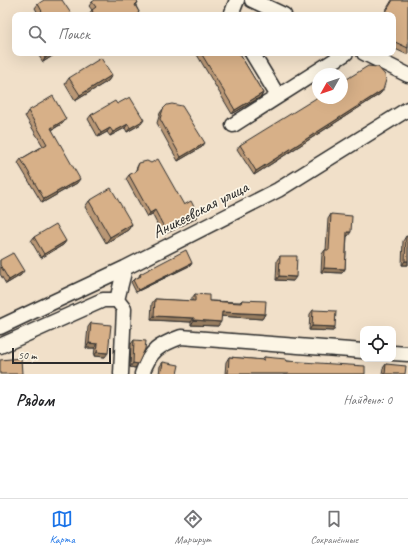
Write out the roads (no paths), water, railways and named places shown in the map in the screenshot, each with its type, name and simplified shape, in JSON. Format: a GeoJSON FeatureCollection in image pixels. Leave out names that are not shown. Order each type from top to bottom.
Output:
{"type":"FeatureCollection","features":[{"type":"Feature","properties":{"kind":"street"},"geometry":{"type":"LineString","coordinates":[[232,12],[237,0]]}},
{"type":"Feature","properties":{"kind":"street"},"geometry":{"type":"LineString","coordinates":[[252,0],[278,12]]}},
{"type":"Feature","properties":{"kind":"street"},"geometry":{"type":"LineString","coordinates":[[254,56],[278,96]]}},
{"type":"Feature","properties":{"kind":"street"},"geometry":{"type":"LineString","coordinates":[[233,125],[341,56]]}},
{"type":"Feature","properties":{"kind":"street"},"geometry":{"type":"LineString","coordinates":[[370,56],[408,75]]}},
{"type":"Feature","properties":{"kind":"street","name":"Аникеевская улица"},"geometry":{"type":"LineString","coordinates":[[0,327],[125,268],[278,190],[408,108]]}},
{"type":"Feature","properties":{"kind":"street"},"geometry":{"type":"LineString","coordinates":[[117,300],[125,268]]}},
{"type":"Feature","properties":{"kind":"street"},"geometry":{"type":"LineString","coordinates":[[0,346],[103,300],[117,300]]}},
{"type":"Feature","properties":{"kind":"street"},"geometry":{"type":"LineString","coordinates":[[117,300],[124,309],[121,374]]}},
{"type":"Feature","properties":{"kind":"street"},"geometry":{"type":"LineString","coordinates":[[142,374],[146,362],[161,344],[181,336],[360,351]]}},
{"type":"Feature","properties":{"kind":"street"},"geometry":{"type":"LineString","coordinates":[[396,353],[408,354]]}}]}
